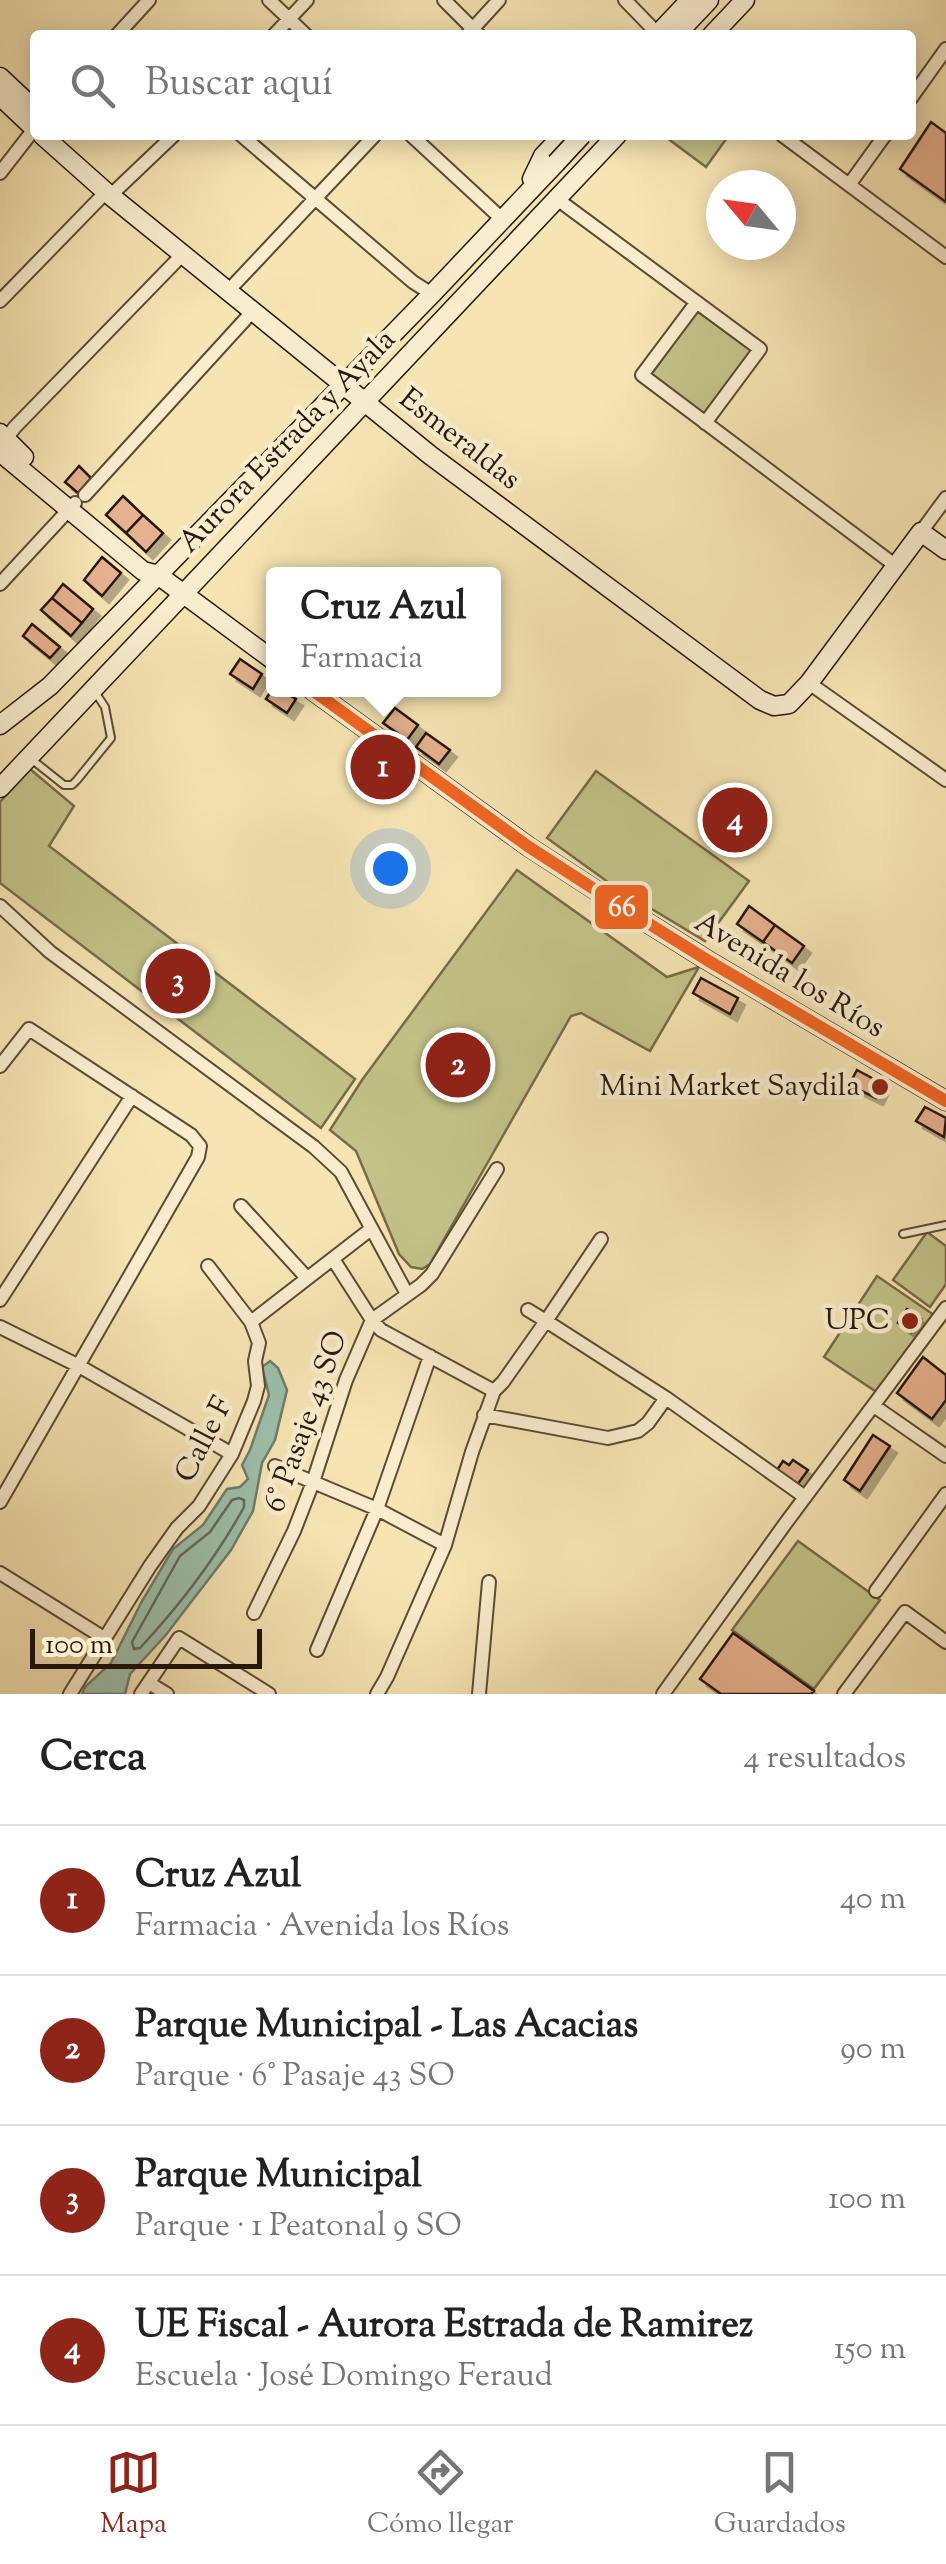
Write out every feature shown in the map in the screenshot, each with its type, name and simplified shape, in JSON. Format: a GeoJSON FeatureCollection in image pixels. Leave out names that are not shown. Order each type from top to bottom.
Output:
{"type":"FeatureCollection","features":[{"type":"Feature","properties":{"kind":"main road"},"geometry":{"type":"LineString","coordinates":[[681,30],[709,0]]}},
{"type":"Feature","properties":{"kind":"main road"},"geometry":{"type":"LineString","coordinates":[[717,30],[746,0]]}},
{"type":"Feature","properties":{"kind":"main road"},"geometry":{"type":"LineString","coordinates":[[662,30],[684,6]]}},
{"type":"Feature","properties":{"kind":"main road"},"geometry":{"type":"LineString","coordinates":[[675,30],[674,24],[684,6]]}},
{"type":"Feature","properties":{"kind":"main road"},"geometry":{"type":"LineString","coordinates":[[0,77],[30,105]]}},
{"type":"Feature","properties":{"kind":"main road"},"geometry":{"type":"LineString","coordinates":[[0,96],[30,123]]}},
{"type":"Feature","properties":{"kind":"main road","name":"Esmeraldas"},"geometry":{"type":"LineString","coordinates":[[48,140],[430,455],[760,700],[774,706],[789,704],[809,683]]}},
{"type":"Feature","properties":{"kind":"main road"},"geometry":{"type":"LineString","coordinates":[[523,198],[544,156],[558,140]]}},
{"type":"Feature","properties":{"kind":"main road","name":"Aurora Estrada y Ayala"},"geometry":{"type":"LineString","coordinates":[[0,725],[50,686],[577,140]]}},
{"type":"Feature","properties":{"kind":"main road","name":"Aurora Estrada y Ayala"},"geometry":{"type":"LineString","coordinates":[[3,779],[29,758],[94,690],[612,140]]}},
{"type":"Feature","properties":{"kind":"main road"},"geometry":{"type":"LineString","coordinates":[[1,443],[150,562],[158,576],[266,655]]}},
{"type":"Feature","properties":{"kind":"main road"},"geometry":{"type":"LineString","coordinates":[[809,683],[921,532],[946,550]]}},
{"type":"Feature","properties":{"kind":"main road","name":"Avenida los Ríos"},"geometry":{"type":"LineString","coordinates":[[322,697],[529,847],[610,900],[946,1100]]}},
{"type":"Feature","properties":{"kind":"street"},"geometry":{"type":"LineString","coordinates":[[269,0],[301,30]]}},
{"type":"Feature","properties":{"kind":"street"},"geometry":{"type":"LineString","coordinates":[[279,30],[306,0]]}},
{"type":"Feature","properties":{"kind":"street"},"geometry":{"type":"LineString","coordinates":[[444,0],[470,30]]}},
{"type":"Feature","properties":{"kind":"street"},"geometry":{"type":"LineString","coordinates":[[475,30],[499,0]]}},
{"type":"Feature","properties":{"kind":"street"},"geometry":{"type":"LineString","coordinates":[[624,0],[653,30]]}},
{"type":"Feature","properties":{"kind":"street"},"geometry":{"type":"LineString","coordinates":[[121,30],[140,3]]}},
{"type":"Feature","properties":{"kind":"street"},"geometry":{"type":"LineString","coordinates":[[916,91],[946,49]]}},
{"type":"Feature","properties":{"kind":"street"},"geometry":{"type":"LineString","coordinates":[[0,174],[30,135]]}},
{"type":"Feature","properties":{"kind":"street"},"geometry":{"type":"LineString","coordinates":[[0,301],[168,140]]}},
{"type":"Feature","properties":{"kind":"street"},"geometry":{"type":"LineString","coordinates":[[247,140],[412,282],[432,294]]}},
{"type":"Feature","properties":{"kind":"street"},"geometry":{"type":"LineString","coordinates":[[228,290],[370,140]]}},
{"type":"Feature","properties":{"kind":"street"},"geometry":{"type":"LineString","coordinates":[[416,140],[503,220]]}},
{"type":"Feature","properties":{"kind":"street"},"geometry":{"type":"LineString","coordinates":[[586,140],[599,154]]}},
{"type":"Feature","properties":{"kind":"street"},"geometry":{"type":"LineString","coordinates":[[789,140],[946,258]]}},
{"type":"Feature","properties":{"kind":"street"},"geometry":{"type":"LineString","coordinates":[[849,185],[881,140]]}},
{"type":"Feature","properties":{"kind":"street"},"geometry":{"type":"LineString","coordinates":[[556,199],[760,349],[706,423]]}},
{"type":"Feature","properties":{"kind":"street"},"geometry":{"type":"LineString","coordinates":[[1,443],[183,254]]}},
{"type":"Feature","properties":{"kind":"street"},"geometry":{"type":"LineString","coordinates":[[696,303],[642,375],[896,566]]}},
{"type":"Feature","properties":{"kind":"street"},"geometry":{"type":"LineString","coordinates":[[0,584],[253,311]]}},
{"type":"Feature","properties":{"kind":"street"},"geometry":{"type":"LineString","coordinates":[[921,532],[946,498]]}},
{"type":"Feature","properties":{"kind":"street"},"geometry":{"type":"LineString","coordinates":[[809,683],[946,780]]}},
{"type":"Feature","properties":{"kind":"street"},"geometry":{"type":"LineString","coordinates":[[0,906],[50,952],[314,1146],[341,1172],[407,1294]]}},
{"type":"Feature","properties":{"kind":"street"},"geometry":{"type":"LineString","coordinates":[[0,1066],[30,1030],[191,1134],[200,1146],[198,1157],[0,1502]]}},
{"type":"Feature","properties":{"kind":"street"},"geometry":{"type":"LineString","coordinates":[[0,1300],[132,1096]]}},
{"type":"Feature","properties":{"kind":"street","name":"6° Pasaje 43 SO"},"geometry":{"type":"LineString","coordinates":[[254,1613],[294,1530],[346,1380],[372,1320],[432,1274],[497,1169]]}},
{"type":"Feature","properties":{"kind":"street"},"geometry":{"type":"LineString","coordinates":[[241,1206],[307,1278]]}},
{"type":"Feature","properties":{"kind":"street"},"geometry":{"type":"LineString","coordinates":[[208,1266],[251,1322],[370,1229]]}},
{"type":"Feature","properties":{"kind":"street"},"geometry":{"type":"LineString","coordinates":[[376,1694],[445,1545],[494,1391],[601,1240]]}},
{"type":"Feature","properties":{"kind":"street"},"geometry":{"type":"LineString","coordinates":[[333,1259],[381,1330],[494,1391]]}},
{"type":"Feature","properties":{"kind":"street"},"geometry":{"type":"LineString","coordinates":[[663,1694],[946,1308]]}},
{"type":"Feature","properties":{"kind":"street"},"geometry":{"type":"LineString","coordinates":[[528,1310],[666,1398],[805,1497]]}},
{"type":"Feature","properties":{"kind":"street","name":"Calle F"},"geometry":{"type":"LineString","coordinates":[[70,1694],[178,1528],[199,1506],[232,1454],[258,1386],[254,1361],[258,1343],[251,1322]]}},
{"type":"Feature","properties":{"kind":"street"},"geometry":{"type":"LineString","coordinates":[[0,1327],[79,1366],[232,1454]]}},
{"type":"Feature","properties":{"kind":"street"},"geometry":{"type":"LineString","coordinates":[[317,1650],[376,1509],[430,1356]]}},
{"type":"Feature","properties":{"kind":"street"},"geometry":{"type":"LineString","coordinates":[[484,1416],[608,1438],[638,1431],[666,1398]]}},
{"type":"Feature","properties":{"kind":"street"},"geometry":{"type":"LineString","coordinates":[[874,1406],[946,1456]]}},
{"type":"Feature","properties":{"kind":"street"},"geometry":{"type":"LineString","coordinates":[[274,1466],[376,1509],[445,1545]]}},
{"type":"Feature","properties":{"kind":"street"},"geometry":{"type":"LineString","coordinates":[[876,1591],[946,1494]]}},
{"type":"Feature","properties":{"kind":"street"},"geometry":{"type":"LineString","coordinates":[[0,1573],[104,1638]]}},
{"type":"Feature","properties":{"kind":"street"},"geometry":{"type":"LineString","coordinates":[[478,1694],[489,1582]]}},
{"type":"Feature","properties":{"kind":"street"},"geometry":{"type":"LineString","coordinates":[[844,1694],[905,1612],[946,1642]]}},
{"type":"Feature","properties":{"kind":"street"},"geometry":{"type":"LineString","coordinates":[[167,1694],[145,1688],[180,1638],[269,1694]]}},
{"type":"Feature","properties":{"kind":"lane"},"geometry":{"type":"LineString","coordinates":[[29,758],[64,785],[77,780],[110,738],[105,706],[94,690]]}},
{"type":"Feature","properties":{"kind":"lane"},"geometry":{"type":"LineString","coordinates":[[903,1234],[946,1225]]}},
{"type":"Feature","properties":{"kind":"shaded area"},"geometry":{"type":"Polygon","coordinates":[[[670,140],[725,140],[706,167],[670,140]]]}},
{"type":"Feature","properties":{"kind":"shaded area"},"geometry":{"type":"Polygon","coordinates":[[[697,311],[752,351],[705,415],[650,376],[697,311]]]}},
{"type":"Feature","properties":{"kind":"shaded area"},"geometry":{"type":"Polygon","coordinates":[[[30,769],[74,806],[49,846],[355,1079],[321,1128],[0,883],[0,802],[30,769]]]}},
{"type":"Feature","properties":{"kind":"shaded area"},"geometry":{"type":"Polygon","coordinates":[[[596,771],[749,881],[705,941],[612,885],[547,838],[596,771]]]}},
{"type":"Feature","properties":{"kind":"shaded area"},"geometry":{"type":"Polygon","coordinates":[[[517,870],[667,977],[699,967],[650,1051],[581,1013],[571,1016],[430,1264],[422,1269],[411,1267],[399,1254],[356,1151],[330,1130],[362,1080],[517,870]]]}},
{"type":"Feature","properties":{"kind":"shaded area"},"geometry":{"type":"Polygon","coordinates":[[[927,1232],[946,1246],[946,1284],[930,1307],[893,1280],[927,1232]]]}},
{"type":"Feature","properties":{"kind":"shaded area"},"geometry":{"type":"Polygon","coordinates":[[[877,1276],[934,1315],[878,1393],[824,1357],[877,1276]]]}},
{"type":"Feature","properties":{"kind":"shaded area"},"geometry":{"type":"Polygon","coordinates":[[[798,1541],[880,1600],[814,1689],[732,1630],[798,1541]]]}},
{"type":"Feature","properties":{"kind":"water"},"geometry":{"type":"Polygon","coordinates":[[[270,1361],[278,1368],[287,1390],[275,1440],[262,1463],[253,1511],[231,1550],[165,1636],[130,1674],[125,1694],[82,1694],[111,1663],[173,1549],[203,1525],[227,1489],[240,1487],[248,1479],[242,1465],[269,1395],[262,1367],[270,1361]]]}},
{"type":"Feature","properties":{"kind":"building"},"geometry":{"type":"Polygon","coordinates":[[[931,122],[946,133],[946,202],[900,169],[931,122]]]}},
{"type":"Feature","properties":{"kind":"building"},"geometry":{"type":"Polygon","coordinates":[[[79,466],[91,478],[78,493],[65,482],[79,466]]]}},
{"type":"Feature","properties":{"kind":"building"},"geometry":{"type":"Polygon","coordinates":[[[123,496],[143,515],[126,533],[106,515],[123,496]]]}},
{"type":"Feature","properties":{"kind":"building"},"geometry":{"type":"Polygon","coordinates":[[[143,515],[163,533],[146,552],[126,533],[143,515]]]}},
{"type":"Feature","properties":{"kind":"building"},"geometry":{"type":"Polygon","coordinates":[[[102,557],[121,573],[102,596],[84,580],[102,557]]]}},
{"type":"Feature","properties":{"kind":"building"},"geometry":{"type":"Polygon","coordinates":[[[63,584],[93,609],[82,623],[52,598],[63,584]]]}},
{"type":"Feature","properties":{"kind":"building"},"geometry":{"type":"Polygon","coordinates":[[[52,598],[82,623],[71,636],[41,610],[52,598]]]}},
{"type":"Feature","properties":{"kind":"building"},"geometry":{"type":"Polygon","coordinates":[[[32,624],[60,647],[50,658],[23,636],[32,624]]]}},
{"type":"Feature","properties":{"kind":"building"},"geometry":{"type":"Polygon","coordinates":[[[240,659],[262,674],[253,689],[230,674],[240,659]]]}},
{"type":"Feature","properties":{"kind":"building"},"geometry":{"type":"Polygon","coordinates":[[[293,697],[296,699],[287,713],[266,699],[293,697]]]}},
{"type":"Feature","properties":{"kind":"building"},"geometry":{"type":"Polygon","coordinates":[[[395,708],[418,725],[407,740],[383,723],[395,708]]]}},
{"type":"Feature","properties":{"kind":"building"},"geometry":{"type":"Polygon","coordinates":[[[426,733],[450,750],[439,764],[416,747],[426,733]]]}},
{"type":"Feature","properties":{"kind":"building"},"geometry":{"type":"Polygon","coordinates":[[[359,745],[389,765],[379,779],[350,759],[359,745]]]}},
{"type":"Feature","properties":{"kind":"building"},"geometry":{"type":"Polygon","coordinates":[[[749,906],[775,925],[763,942],[737,924],[749,906]]]}},
{"type":"Feature","properties":{"kind":"building"},"geometry":{"type":"Polygon","coordinates":[[[775,925],[804,946],[792,963],[763,942],[775,925]]]}},
{"type":"Feature","properties":{"kind":"building"},"geometry":{"type":"Polygon","coordinates":[[[701,978],[738,998],[730,1014],[693,993],[701,978]]]}},
{"type":"Feature","properties":{"kind":"building"},"geometry":{"type":"Polygon","coordinates":[[[857,1070],[883,1084],[876,1098],[849,1085],[857,1070]]]}},
{"type":"Feature","properties":{"kind":"building"},"geometry":{"type":"Polygon","coordinates":[[[925,1107],[946,1118],[944,1137],[916,1121],[925,1107]]]}},
{"type":"Feature","properties":{"kind":"building","name":"UPC"},"geometry":{"type":"Polygon","coordinates":[[[907,1309],[921,1319],[911,1332],[898,1323],[907,1309]]]}},
{"type":"Feature","properties":{"kind":"building"},"geometry":{"type":"Polygon","coordinates":[[[923,1357],[946,1375],[946,1400],[932,1419],[897,1393],[923,1357]]]}},
{"type":"Feature","properties":{"kind":"building"},"geometry":{"type":"Polygon","coordinates":[[[873,1435],[890,1446],[860,1491],[844,1480],[873,1435]]]}},
{"type":"Feature","properties":{"kind":"building"},"geometry":{"type":"Polygon","coordinates":[[[793,1460],[808,1470],[797,1485],[777,1470],[783,1461],[789,1465],[793,1460]]]}},
{"type":"Feature","properties":{"kind":"building"},"geometry":{"type":"Polygon","coordinates":[[[733,1633],[814,1691],[721,1694],[700,1679],[733,1633]]]}},
{"type":"Feature","properties":{"kind":"transit line","name":"66"},"geometry":{"type":"LineString","coordinates":[[322,697],[529,847],[707,960],[946,1101]]}},
{"type":"Feature","properties":{"kind":"place","name":"Cruz Azul"},"geometry":{"type":"Point","coordinates":[383,767]}},
{"type":"Feature","properties":{"kind":"place","name":"UE Fiscal - Aurora Estrada de Ramirez"},"geometry":{"type":"Point","coordinates":[735,820]}},
{"type":"Feature","properties":{"kind":"place","name":"Parque Municipal"},"geometry":{"type":"Point","coordinates":[178,981]}},
{"type":"Feature","properties":{"kind":"place","name":"Parque Municipal - Las Acacias"},"geometry":{"type":"Point","coordinates":[458,1065]}},
{"type":"Feature","properties":{"kind":"place","name":"Mini Market Saydila"},"geometry":{"type":"Point","coordinates":[880,1087]}},
{"type":"Feature","properties":{"kind":"place","name":"UPC"},"geometry":{"type":"Point","coordinates":[910,1321]}}]}
